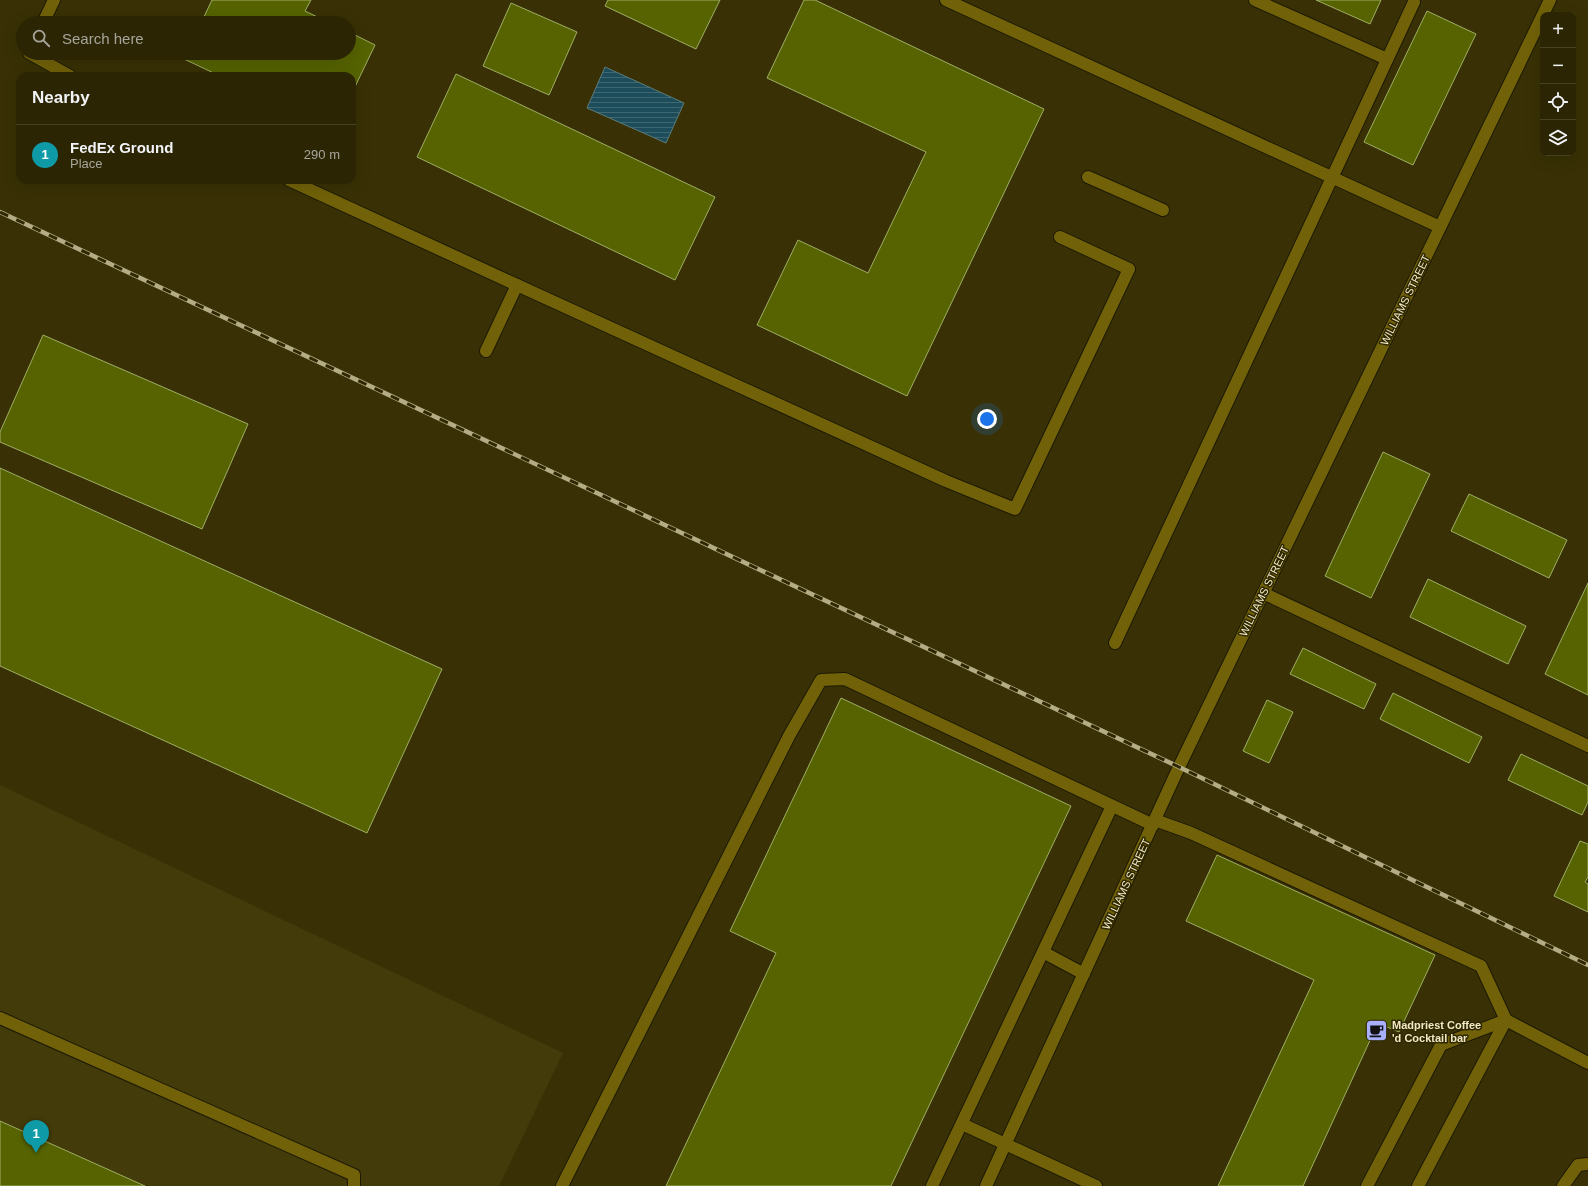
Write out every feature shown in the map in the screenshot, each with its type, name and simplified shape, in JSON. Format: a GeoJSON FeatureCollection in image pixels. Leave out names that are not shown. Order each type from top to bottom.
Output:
{"type":"FeatureCollection","features":[{"type":"Feature","properties":{"kind":"street"},"geometry":{"type":"LineString","coordinates":[[46,16],[54,0]]}},
{"type":"Feature","properties":{"kind":"street"},"geometry":{"type":"LineString","coordinates":[[946,0],[1440,227]]}},
{"type":"Feature","properties":{"kind":"street"},"geometry":{"type":"LineString","coordinates":[[1255,0],[1387,59]]}},
{"type":"Feature","properties":{"kind":"street","name":"WILLIAMS STREET"},"geometry":{"type":"LineString","coordinates":[[986,1186],[1154,823],[1263,593],[1550,0]]}},
{"type":"Feature","properties":{"kind":"street"},"geometry":{"type":"LineString","coordinates":[[1115,643],[1414,2]]}},
{"type":"Feature","properties":{"kind":"street"},"geometry":{"type":"LineString","coordinates":[[41,60],[63,72]]}},
{"type":"Feature","properties":{"kind":"street"},"geometry":{"type":"LineString","coordinates":[[1088,177],[1163,210]]}},
{"type":"Feature","properties":{"kind":"street"},"geometry":{"type":"LineString","coordinates":[[299,184],[946,482],[1015,509],[1130,269],[1060,237]]}},
{"type":"Feature","properties":{"kind":"street"},"geometry":{"type":"LineString","coordinates":[[486,351],[517,285]]}},
{"type":"Feature","properties":{"kind":"street"},"geometry":{"type":"LineString","coordinates":[[1263,593],[1588,746]]}},
{"type":"Feature","properties":{"kind":"street"},"geometry":{"type":"LineString","coordinates":[[562,1186],[789,736],[821,680],[845,679],[1112,806],[1154,823],[1190,833],[1481,966],[1506,1020],[1588,1063]]}},
{"type":"Feature","properties":{"kind":"street"},"geometry":{"type":"LineString","coordinates":[[932,1186],[1112,806]]}},
{"type":"Feature","properties":{"kind":"street"},"geometry":{"type":"LineString","coordinates":[[1043,952],[1084,974]]}},
{"type":"Feature","properties":{"kind":"street"},"geometry":{"type":"LineString","coordinates":[[0,1018],[354,1175],[354,1186]]}},
{"type":"Feature","properties":{"kind":"street"},"geometry":{"type":"LineString","coordinates":[[1367,1186],[1441,1045],[1506,1020]]}},
{"type":"Feature","properties":{"kind":"street"},"geometry":{"type":"LineString","coordinates":[[1418,1186],[1506,1020]]}},
{"type":"Feature","properties":{"kind":"street"},"geometry":{"type":"LineString","coordinates":[[962,1124],[1096,1186]]}},
{"type":"Feature","properties":{"kind":"street"},"geometry":{"type":"LineString","coordinates":[[1563,1186],[1578,1165],[1588,1164]]}},
{"type":"Feature","properties":{"kind":"shaded area"},"geometry":{"type":"Polygon","coordinates":[[[0,785],[563,1053],[499,1186],[0,1186],[0,785]]]}},
{"type":"Feature","properties":{"kind":"water"},"geometry":{"type":"Polygon","coordinates":[[[605,67],[684,103],[666,143],[587,108],[605,67]]]}},
{"type":"Feature","properties":{"kind":"building"},"geometry":{"type":"Polygon","coordinates":[[[212,0],[311,0],[305,11],[315,16],[204,16],[212,0]]]}},
{"type":"Feature","properties":{"kind":"building"},"geometry":{"type":"Polygon","coordinates":[[[608,0],[720,0],[696,49],[605,6],[608,0]]]}},
{"type":"Feature","properties":{"kind":"building"},"geometry":{"type":"Polygon","coordinates":[[[804,0],[815,0],[1044,109],[907,396],[757,325],[798,240],[868,273],[926,152],[767,78],[804,0]]]}},
{"type":"Feature","properties":{"kind":"building"},"geometry":{"type":"Polygon","coordinates":[[[1316,0],[1381,0],[1370,24],[1316,0]]]}},
{"type":"Feature","properties":{"kind":"building"},"geometry":{"type":"Polygon","coordinates":[[[511,3],[577,32],[549,95],[483,66],[511,3]]]}},
{"type":"Feature","properties":{"kind":"building"},"geometry":{"type":"Polygon","coordinates":[[[1427,11],[1476,34],[1413,165],[1364,142],[1427,11]]]}},
{"type":"Feature","properties":{"kind":"building"},"geometry":{"type":"Polygon","coordinates":[[[356,36],[375,45],[356,85],[356,72],[212,72],[186,60],[356,60],[356,36]]]}},
{"type":"Feature","properties":{"kind":"building"},"geometry":{"type":"Polygon","coordinates":[[[456,74],[715,197],[675,280],[417,157],[456,74]]]}},
{"type":"Feature","properties":{"kind":"building"},"geometry":{"type":"Polygon","coordinates":[[[43,335],[248,424],[202,529],[0,442],[0,432],[43,335]]]}},
{"type":"Feature","properties":{"kind":"building"},"geometry":{"type":"Polygon","coordinates":[[[1383,452],[1430,474],[1371,598],[1325,576],[1383,452]]]}},
{"type":"Feature","properties":{"kind":"building"},"geometry":{"type":"Polygon","coordinates":[[[0,468],[442,669],[367,833],[0,666],[0,468]]]}},
{"type":"Feature","properties":{"kind":"building"},"geometry":{"type":"Polygon","coordinates":[[[1469,494],[1567,540],[1549,578],[1451,531],[1469,494]]]}},
{"type":"Feature","properties":{"kind":"building"},"geometry":{"type":"Polygon","coordinates":[[[1428,579],[1526,626],[1508,664],[1410,617],[1428,579]]]}},
{"type":"Feature","properties":{"kind":"building"},"geometry":{"type":"Polygon","coordinates":[[[1588,583],[1588,695],[1545,674],[1588,583]]]}},
{"type":"Feature","properties":{"kind":"building"},"geometry":{"type":"Polygon","coordinates":[[[1303,648],[1376,684],[1364,709],[1290,674],[1303,648]]]}},
{"type":"Feature","properties":{"kind":"building"},"geometry":{"type":"Polygon","coordinates":[[[1393,693],[1482,737],[1469,763],[1380,719],[1393,693]]]}},
{"type":"Feature","properties":{"kind":"building"},"geometry":{"type":"Polygon","coordinates":[[[841,698],[1071,806],[891,1186],[666,1186],[776,953],[730,931],[841,698]]]}},
{"type":"Feature","properties":{"kind":"building"},"geometry":{"type":"Polygon","coordinates":[[[1267,700],[1293,712],[1269,763],[1243,751],[1267,700]]]}},
{"type":"Feature","properties":{"kind":"building"},"geometry":{"type":"Polygon","coordinates":[[[1521,754],[1588,786],[1588,802],[1582,815],[1508,780],[1521,754]]]}},
{"type":"Feature","properties":{"kind":"building"},"geometry":{"type":"Polygon","coordinates":[[[1580,841],[1588,844],[1588,877],[1585,882],[1588,884],[1588,912],[1554,896],[1580,841]]]}},
{"type":"Feature","properties":{"kind":"building"},"geometry":{"type":"Polygon","coordinates":[[[1217,855],[1435,955],[1399,1032],[1378,1023],[1303,1186],[1218,1186],[1314,980],[1186,921],[1217,855]]]}},
{"type":"Feature","properties":{"kind":"building"},"geometry":{"type":"Polygon","coordinates":[[[0,1121],[145,1186],[0,1186],[0,1121]]]}},
{"type":"Feature","properties":{"kind":"railway"},"geometry":{"type":"LineString","coordinates":[[0,212],[1179,767],[1588,965]]}},
{"type":"Feature","properties":{"kind":"place","name":"Madpriest Coffee 'd Cocktail bar"},"geometry":{"type":"Point","coordinates":[1377,1031]}},
{"type":"Feature","properties":{"kind":"place","name":"FedEx Ground"},"geometry":{"type":"Point","coordinates":[36,1153]}}]}
